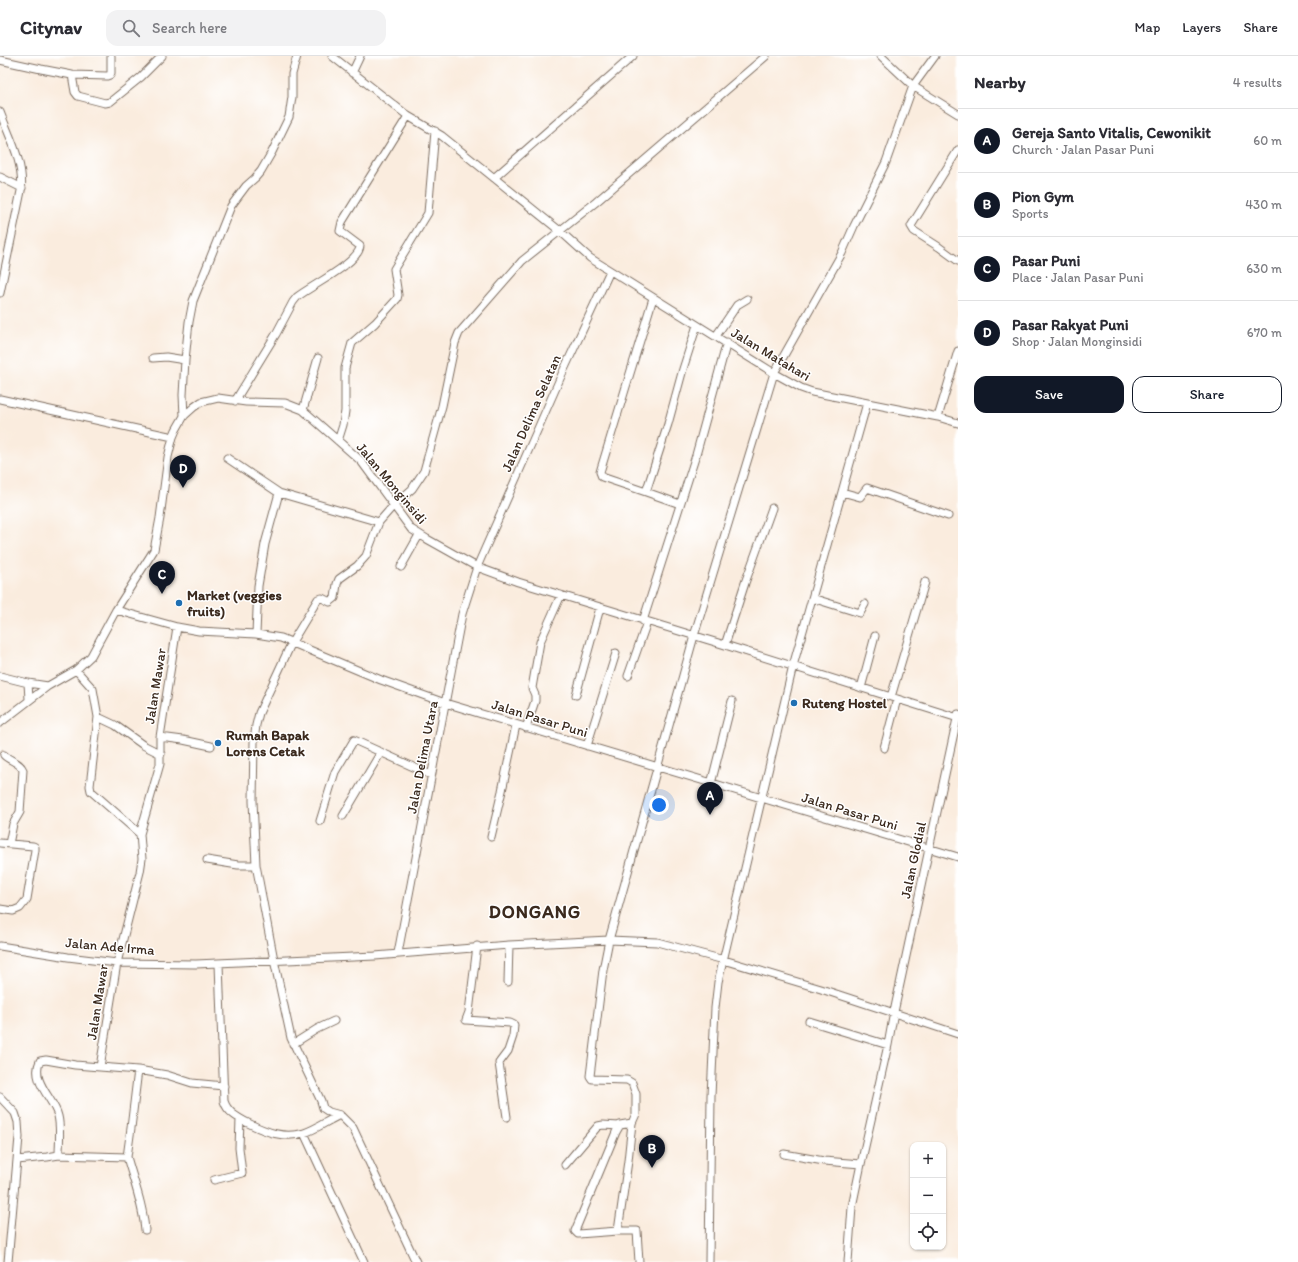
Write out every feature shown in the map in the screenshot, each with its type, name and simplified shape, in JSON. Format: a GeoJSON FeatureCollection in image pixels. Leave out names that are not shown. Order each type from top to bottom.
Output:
{"type":"FeatureCollection","features":[{"type":"Feature","properties":{"kind":"street"},"geometry":{"type":"LineString","coordinates":[[0,60],[72,75],[110,75],[111,56]]}},
{"type":"Feature","properties":{"kind":"street"},"geometry":{"type":"LineString","coordinates":[[72,75],[75,92],[78,96],[105,103],[110,102],[141,77],[162,56]]}},
{"type":"Feature","properties":{"kind":"street"},"geometry":{"type":"LineString","coordinates":[[184,416],[183,394],[185,360],[193,301],[231,206],[246,186],[261,171],[289,117],[292,104],[292,74],[297,56]]}},
{"type":"Feature","properties":{"kind":"street","name":"Jalan Matahari"},"geometry":{"type":"LineString","coordinates":[[332,56],[408,116],[435,131],[560,231],[590,258],[652,298],[727,342],[774,372],[808,391],[938,417],[958,423]]}},
{"type":"Feature","properties":{"kind":"street"},"geometry":{"type":"LineString","coordinates":[[352,73],[360,56]]}},
{"type":"Feature","properties":{"kind":"street"},"geometry":{"type":"LineString","coordinates":[[494,178],[633,56]]}},
{"type":"Feature","properties":{"kind":"street"},"geometry":{"type":"LineString","coordinates":[[416,1262],[353,1128],[340,1116],[323,1108],[293,1044],[274,960],[256,864],[253,801],[254,742],[259,713],[292,642],[318,599],[322,598],[330,602],[332,601],[339,579],[357,566],[366,556],[379,522],[393,506],[412,489],[424,471],[442,406],[454,343],[459,333],[522,261],[596,202],[766,56]]}},
{"type":"Feature","properties":{"kind":"street"},"geometry":{"type":"LineString","coordinates":[[881,56],[913,86],[958,114]]}},
{"type":"Feature","properties":{"kind":"street"},"geometry":{"type":"LineString","coordinates":[[618,1231],[632,1123],[636,1114],[636,1094],[632,1083],[627,1080],[592,1079],[590,1076],[603,970],[609,940],[694,636],[774,372],[842,253],[886,162],[913,86],[935,56]]}},
{"type":"Feature","properties":{"kind":"street"},"geometry":{"type":"LineString","coordinates":[[0,112],[22,172],[22,188],[0,293]]}},
{"type":"Feature","properties":{"kind":"street"},"geometry":{"type":"LineString","coordinates":[[235,401],[276,334],[293,302],[342,268],[359,252],[360,246],[340,231],[342,222],[408,116]]}},
{"type":"Feature","properties":{"kind":"street"},"geometry":{"type":"LineString","coordinates":[[338,441],[343,425],[345,411],[345,368],[352,343],[375,323],[397,299],[398,295],[394,269],[428,213],[435,131]]}},
{"type":"Feature","properties":{"kind":"street"},"geometry":{"type":"LineString","coordinates":[[958,150],[911,226],[914,231],[940,247],[958,261]]}},
{"type":"Feature","properties":{"kind":"street"},"geometry":{"type":"LineString","coordinates":[[0,177],[22,188]]}},
{"type":"Feature","properties":{"kind":"street","name":"Jalan Delima Selatan"},"geometry":{"type":"LineString","coordinates":[[477,567],[562,374],[610,271]]}},
{"type":"Feature","properties":{"kind":"street"},"geometry":{"type":"LineString","coordinates":[[652,298],[600,472],[602,477],[680,504]]}},
{"type":"Feature","properties":{"kind":"street"},"geometry":{"type":"LineString","coordinates":[[716,336],[738,305],[747,299]]}},
{"type":"Feature","properties":{"kind":"street"},"geometry":{"type":"LineString","coordinates":[[646,492],[668,424],[683,369],[698,325]]}},
{"type":"Feature","properties":{"kind":"street"},"geometry":{"type":"LineString","coordinates":[[628,676],[727,342]]}},
{"type":"Feature","properties":{"kind":"street"},"geometry":{"type":"LineString","coordinates":[[938,417],[958,351]]}},
{"type":"Feature","properties":{"kind":"street"},"geometry":{"type":"LineString","coordinates":[[154,358],[166,357],[185,360]]}},
{"type":"Feature","properties":{"kind":"street"},"geometry":{"type":"LineString","coordinates":[[303,410],[318,358]]}},
{"type":"Feature","properties":{"kind":"street","name":"Jalan Monginsidi"},"geometry":{"type":"LineString","coordinates":[[0,723],[48,686],[76,670],[91,656],[116,610],[154,550],[168,457],[173,437],[184,416],[201,402],[218,398],[246,402],[284,403],[303,410],[361,461],[407,524],[419,535],[477,567],[518,582],[600,608],[958,717]]}},
{"type":"Feature","properties":{"kind":"street"},"geometry":{"type":"LineString","coordinates":[[0,399],[173,437]]}},
{"type":"Feature","properties":{"kind":"street"},"geometry":{"type":"LineString","coordinates":[[709,1262],[711,1096],[715,1008],[718,982],[793,666],[867,403]]}},
{"type":"Feature","properties":{"kind":"street"},"geometry":{"type":"LineString","coordinates":[[228,458],[278,493],[379,522]]}},
{"type":"Feature","properties":{"kind":"street"},"geometry":{"type":"LineString","coordinates":[[842,492],[860,497],[867,488],[948,516]]}},
{"type":"Feature","properties":{"kind":"street"},"geometry":{"type":"LineString","coordinates":[[256,634],[258,586],[278,493]]}},
{"type":"Feature","properties":{"kind":"street"},"geometry":{"type":"LineString","coordinates":[[725,645],[742,589],[772,508]]}},
{"type":"Feature","properties":{"kind":"street"},"geometry":{"type":"LineString","coordinates":[[401,567],[419,535]]}},
{"type":"Feature","properties":{"kind":"street","name":"Jalan Delima Utara"},"geometry":{"type":"LineString","coordinates":[[398,954],[462,614],[477,567]]}},
{"type":"Feature","properties":{"kind":"street"},"geometry":{"type":"LineString","coordinates":[[884,748],[894,698],[925,582]]}},
{"type":"Feature","properties":{"kind":"street"},"geometry":{"type":"LineString","coordinates":[[526,728],[535,702],[535,695],[532,688],[537,653],[561,595]]}},
{"type":"Feature","properties":{"kind":"street"},"geometry":{"type":"LineString","coordinates":[[812,598],[860,613],[865,604]]}},
{"type":"Feature","properties":{"kind":"street"},"geometry":{"type":"LineString","coordinates":[[576,695],[600,608]]}},
{"type":"Feature","properties":{"kind":"street","name":"Jalan Pasar Puni"},"geometry":{"type":"LineString","coordinates":[[116,610],[177,627],[199,631],[256,634],[281,638],[341,664],[445,703],[958,857]]}},
{"type":"Feature","properties":{"kind":"street","name":"Jalan Mawar"},"geometry":{"type":"LineString","coordinates":[[100,1067],[117,963],[140,872],[142,859],[140,834],[160,764],[160,737],[177,627]]}},
{"type":"Feature","properties":{"kind":"street"},"geometry":{"type":"LineString","coordinates":[[861,688],[875,636]]}},
{"type":"Feature","properties":{"kind":"street"},"geometry":{"type":"LineString","coordinates":[[587,746],[616,653]]}},
{"type":"Feature","properties":{"kind":"street"},"geometry":{"type":"LineString","coordinates":[[76,670],[94,692],[98,717],[90,786],[91,790],[140,834]]}},
{"type":"Feature","properties":{"kind":"street"},"geometry":{"type":"LineString","coordinates":[[0,676],[48,686]]}},
{"type":"Feature","properties":{"kind":"street"},"geometry":{"type":"LineString","coordinates":[[28,683],[29,700]]}},
{"type":"Feature","properties":{"kind":"street"},"geometry":{"type":"LineString","coordinates":[[711,784],[732,701]]}},
{"type":"Feature","properties":{"kind":"street"},"geometry":{"type":"LineString","coordinates":[[98,717],[115,725],[143,745],[161,754]]}},
{"type":"Feature","properties":{"kind":"street","name":"Jalan Glodial"},"geometry":{"type":"LineString","coordinates":[[848,1262],[852,1207],[958,717]]}},
{"type":"Feature","properties":{"kind":"street"},"geometry":{"type":"LineString","coordinates":[[491,837],[516,725]]}},
{"type":"Feature","properties":{"kind":"street"},"geometry":{"type":"LineString","coordinates":[[160,737],[211,746]]}},
{"type":"Feature","properties":{"kind":"street"},"geometry":{"type":"LineString","coordinates":[[320,821],[335,772],[356,740],[431,774]]}},
{"type":"Feature","properties":{"kind":"street"},"geometry":{"type":"LineString","coordinates":[[343,816],[381,752]]}},
{"type":"Feature","properties":{"kind":"street"},"geometry":{"type":"LineString","coordinates":[[4,755],[8,759],[20,765],[23,770],[20,812],[13,824],[9,844]]}},
{"type":"Feature","properties":{"kind":"street"},"geometry":{"type":"LineString","coordinates":[[0,843],[33,846],[35,850],[27,899],[20,908],[13,911],[0,909]]}},
{"type":"Feature","properties":{"kind":"street"},"geometry":{"type":"LineString","coordinates":[[207,860],[235,864],[256,864]]}},
{"type":"Feature","properties":{"kind":"street","name":"Jalan Ade Irma"},"geometry":{"type":"LineString","coordinates":[[0,946],[117,963],[219,964],[398,954],[477,946],[609,940],[663,942],[894,1012],[958,1034]]}},
{"type":"Feature","properties":{"kind":"street"},"geometry":{"type":"LineString","coordinates":[[508,982],[509,945]]}},
{"type":"Feature","properties":{"kind":"street"},"geometry":{"type":"LineString","coordinates":[[477,946],[469,1012],[466,1020],[510,1023],[514,1025],[513,1036],[508,1051],[499,1064],[507,1117]]}},
{"type":"Feature","properties":{"kind":"street"},"geometry":{"type":"LineString","coordinates":[[219,964],[225,1105],[240,1119],[267,1132],[277,1135],[304,1133],[340,1116]]}},
{"type":"Feature","properties":{"kind":"street"},"geometry":{"type":"LineString","coordinates":[[293,1044],[317,1029],[334,1021]]}},
{"type":"Feature","properties":{"kind":"street"},"geometry":{"type":"LineString","coordinates":[[809,1021],[888,1045]]}},
{"type":"Feature","properties":{"kind":"street"},"geometry":{"type":"LineString","coordinates":[[60,1155],[59,1119],[56,1110],[41,1085],[38,1071],[39,1063],[46,1060],[74,1065],[138,1070],[167,1075],[195,1083],[224,1086]]}},
{"type":"Feature","properties":{"kind":"street"},"geometry":{"type":"LineString","coordinates":[[138,1070],[132,1128],[126,1157],[138,1192],[145,1230]]}},
{"type":"Feature","properties":{"kind":"street"},"geometry":{"type":"LineString","coordinates":[[0,1098],[15,1113],[18,1122],[19,1137],[8,1262]]}},
{"type":"Feature","properties":{"kind":"street"},"geometry":{"type":"LineString","coordinates":[[214,1180],[242,1173],[240,1119]]}},
{"type":"Feature","properties":{"kind":"street"},"geometry":{"type":"LineString","coordinates":[[565,1165],[598,1126],[619,1126],[632,1123]]}},
{"type":"Feature","properties":{"kind":"street"},"geometry":{"type":"LineString","coordinates":[[619,1126],[575,1231],[578,1234],[637,1231],[639,1262]]}},
{"type":"Feature","properties":{"kind":"street"},"geometry":{"type":"LineString","coordinates":[[304,1133],[364,1262]]}},
{"type":"Feature","properties":{"kind":"street"},"geometry":{"type":"LineString","coordinates":[[784,1154],[861,1164]]}},
{"type":"Feature","properties":{"kind":"street"},"geometry":{"type":"LineString","coordinates":[[17,1160],[60,1155],[126,1157]]}},
{"type":"Feature","properties":{"kind":"tunnel"},"geometry":{"type":"LineString","coordinates":[[0,751],[4,755]]}},
{"type":"Feature","properties":{"kind":"place","name":"Pasar Rakyat Puni"},"geometry":{"type":"Point","coordinates":[183,488]}},
{"type":"Feature","properties":{"kind":"place","name":"Pasar Puni"},"geometry":{"type":"Point","coordinates":[162,594]}},
{"type":"Feature","properties":{"kind":"place","name":"Market (veggies fruits)"},"geometry":{"type":"Point","coordinates":[179,603]}},
{"type":"Feature","properties":{"kind":"place","name":"Ruteng Hostel"},"geometry":{"type":"Point","coordinates":[794,703]}},
{"type":"Feature","properties":{"kind":"place","name":"Rumah Bapak Lorens Cetak"},"geometry":{"type":"Point","coordinates":[218,743]}},
{"type":"Feature","properties":{"kind":"place","name":"Gereja Santo Vitalis, Cewonikit"},"geometry":{"type":"Point","coordinates":[710,815]}},
{"type":"Feature","properties":{"kind":"place","name":"Pion Gym"},"geometry":{"type":"Point","coordinates":[652,1168]}},
{"type":"Feature","properties":{"kind":"district","name":"DONGANG"},"geometry":{"type":"Point","coordinates":[535,912]}}]}
